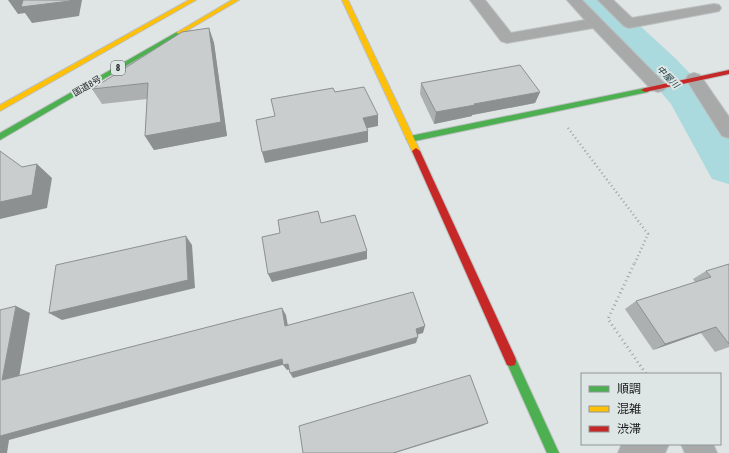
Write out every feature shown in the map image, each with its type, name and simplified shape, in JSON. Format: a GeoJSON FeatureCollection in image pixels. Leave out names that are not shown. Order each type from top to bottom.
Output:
{"type":"FeatureCollection","features":[{"type":"Feature","properties":{"kind":"main road","name":"8"},"geometry":{"type":"LineString","coordinates":[[0,108],[193,0]]}},
{"type":"Feature","properties":{"kind":"main road","name":"国道8号"},"geometry":{"type":"LineString","coordinates":[[0,137],[236,0]]}},
{"type":"Feature","properties":{"kind":"main road"},"geometry":{"type":"LineString","coordinates":[[345,0],[553,453]]}},
{"type":"Feature","properties":{"kind":"main road"},"geometry":{"type":"LineString","coordinates":[[410,139],[729,72]]}},
{"type":"Feature","properties":{"kind":"street"},"geometry":{"type":"LineString","coordinates":[[477,0],[507,38],[596,23]]}},
{"type":"Feature","properties":{"kind":"street"},"geometry":{"type":"LineString","coordinates":[[574,0],[662,86]]}},
{"type":"Feature","properties":{"kind":"street"},"geometry":{"type":"LineString","coordinates":[[604,0],[629,24],[714,8]]}},
{"type":"Feature","properties":{"kind":"street"},"geometry":{"type":"LineString","coordinates":[[689,80],[729,132]]}},
{"type":"Feature","properties":{"kind":"street"},"geometry":{"type":"LineString","coordinates":[[633,453],[652,445]]}},
{"type":"Feature","properties":{"kind":"path"},"geometry":{"type":"LineString","coordinates":[[553,108],[648,234],[608,319],[645,373]]}},
{"type":"Feature","properties":{"kind":"building"},"geometry":{"type":"Polygon","coordinates":[[[23,0],[70,0],[70,1],[21,7],[23,0]]]}},
{"type":"Feature","properties":{"kind":"building"},"geometry":{"type":"Polygon","coordinates":[[[209,28],[221,122],[145,136],[148,83],[92,89],[182,32],[209,28]]]}},
{"type":"Feature","properties":{"kind":"building"},"geometry":{"type":"Polygon","coordinates":[[[520,65],[540,92],[436,112],[421,83],[520,65]]]}},
{"type":"Feature","properties":{"kind":"building"},"geometry":{"type":"Polygon","coordinates":[[[364,87],[378,115],[363,118],[368,131],[262,152],[256,120],[275,116],[271,99],[333,88],[335,92],[364,87]]]}},
{"type":"Feature","properties":{"kind":"building"},"geometry":{"type":"Polygon","coordinates":[[[0,151],[22,167],[37,164],[32,195],[0,202],[0,151]]]}},
{"type":"Feature","properties":{"kind":"building"},"geometry":{"type":"Polygon","coordinates":[[[318,211],[321,223],[355,215],[367,251],[268,274],[262,237],[280,233],[278,220],[318,211]]]}},
{"type":"Feature","properties":{"kind":"building"},"geometry":{"type":"Polygon","coordinates":[[[186,236],[188,280],[49,313],[56,265],[186,236]]]}},
{"type":"Feature","properties":{"kind":"building"},"geometry":{"type":"Polygon","coordinates":[[[729,264],[729,344],[716,327],[665,344],[636,301],[711,277],[706,271],[729,264]]]}},
{"type":"Feature","properties":{"kind":"building"},"geometry":{"type":"Polygon","coordinates":[[[413,292],[425,326],[416,329],[418,337],[290,373],[288,364],[283,365],[282,359],[0,436],[0,310],[16,306],[2,380],[282,308],[285,326],[413,292]]]}},
{"type":"Feature","properties":{"kind":"building"},"geometry":{"type":"Polygon","coordinates":[[[470,375],[488,423],[393,453],[303,453],[299,426],[470,375]]]}},
{"type":"Feature","properties":{"kind":"waterway","name":"中屋川"},"geometry":{"type":"LineString","coordinates":[[592,0],[662,68],[687,96],[729,166]]}},
{"type":"Feature","properties":{"kind":"traffic: fast"},"geometry":{"type":"LineString","coordinates":[[0,137],[179,33]]}},
{"type":"Feature","properties":{"kind":"traffic: fast"},"geometry":{"type":"LineString","coordinates":[[410,139],[645,90]]}},
{"type":"Feature","properties":{"kind":"traffic: fast"},"geometry":{"type":"LineString","coordinates":[[511,361],[553,453]]}},
{"type":"Feature","properties":{"kind":"traffic: slow"},"geometry":{"type":"LineString","coordinates":[[0,108],[193,0]]}},
{"type":"Feature","properties":{"kind":"traffic: slow"},"geometry":{"type":"LineString","coordinates":[[179,33],[236,0]]}},
{"type":"Feature","properties":{"kind":"traffic: slow"},"geometry":{"type":"LineString","coordinates":[[345,0],[416,151]]}},
{"type":"Feature","properties":{"kind":"traffic: jam"},"geometry":{"type":"LineString","coordinates":[[645,90],[729,72]]}},
{"type":"Feature","properties":{"kind":"traffic: jam"},"geometry":{"type":"LineString","coordinates":[[416,151],[511,361]]}}]}
